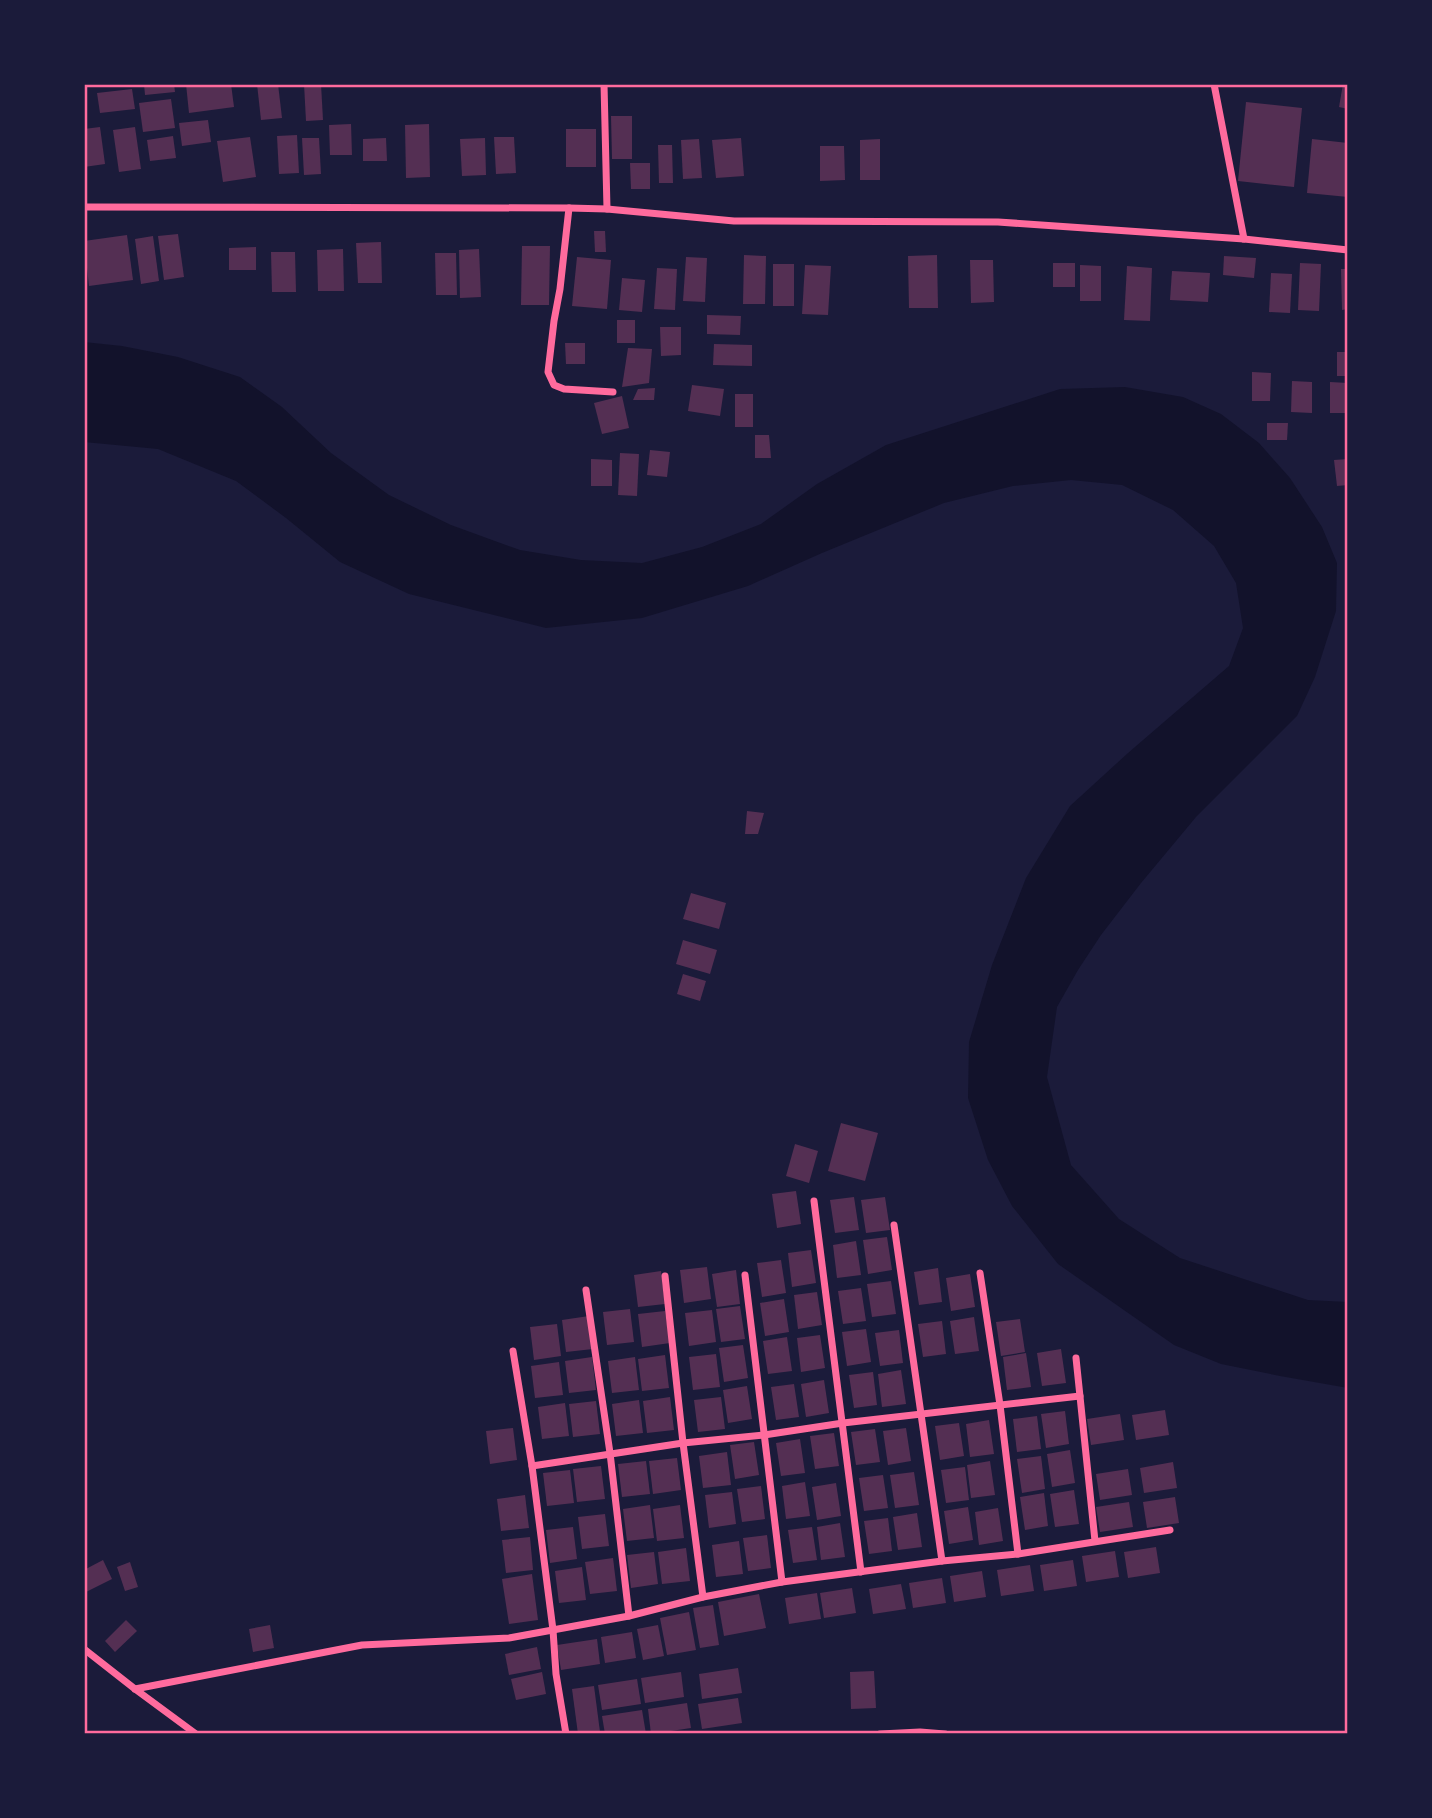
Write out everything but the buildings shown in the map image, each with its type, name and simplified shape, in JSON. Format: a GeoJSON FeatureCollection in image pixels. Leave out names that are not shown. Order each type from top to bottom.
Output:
{"type":"FeatureCollection","features":[{"type":"Feature","properties":{"kind":"street"},"geometry":{"type":"LineString","coordinates":[[604,84],[607,209]]}},
{"type":"Feature","properties":{"kind":"street"},"geometry":{"type":"LineString","coordinates":[[1214,84],[1244,239]]}},
{"type":"Feature","properties":{"kind":"street"},"geometry":{"type":"LineString","coordinates":[[84,207],[569,208],[734,220],[998,222],[1244,239],[1348,250]]}},
{"type":"Feature","properties":{"kind":"street"},"geometry":{"type":"LineString","coordinates":[[569,208],[548,372],[554,385],[564,389],[613,391]]}},
{"type":"Feature","properties":{"kind":"street"},"geometry":{"type":"LineString","coordinates":[[814,1201],[860,1572]]}},
{"type":"Feature","properties":{"kind":"street"},"geometry":{"type":"LineString","coordinates":[[894,1225],[942,1561]]}},
{"type":"Feature","properties":{"kind":"street"},"geometry":{"type":"LineString","coordinates":[[981,1273],[1018,1554]]}},
{"type":"Feature","properties":{"kind":"street"},"geometry":{"type":"LineString","coordinates":[[745,1275],[782,1582]]}},
{"type":"Feature","properties":{"kind":"street"},"geometry":{"type":"LineString","coordinates":[[665,1276],[703,1597]]}},
{"type":"Feature","properties":{"kind":"street"},"geometry":{"type":"LineString","coordinates":[[586,1290],[610,1453],[629,1616]]}},
{"type":"Feature","properties":{"kind":"street"},"geometry":{"type":"LineString","coordinates":[[513,1351],[532,1466],[556,1674],[566,1734]]}},
{"type":"Feature","properties":{"kind":"street"},"geometry":{"type":"LineString","coordinates":[[1076,1358],[1095,1541]]}},
{"type":"Feature","properties":{"kind":"street"},"geometry":{"type":"LineString","coordinates":[[532,1466],[683,1443],[1080,1396]]}},
{"type":"Feature","properties":{"kind":"street"},"geometry":{"type":"LineString","coordinates":[[135,1689],[362,1645],[509,1637],[629,1616],[703,1597],[782,1582],[1018,1554],[1170,1530]]}},
{"type":"Feature","properties":{"kind":"street"},"geometry":{"type":"LineString","coordinates":[[84,1648],[196,1734]]}},
{"type":"Feature","properties":{"kind":"street"},"geometry":{"type":"LineString","coordinates":[[880,1734],[944,1734]]}},
{"type":"Feature","properties":{"kind":"shaded area"},"geometry":{"type":"Polygon","coordinates":[[[84,342],[178,357],[240,377],[282,407],[331,453],[389,495],[451,525],[520,550],[581,560],[642,563],[702,547],[761,524],[817,484],[886,445],[1060,389],[1125,387],[1183,397],[1221,414],[1259,443],[1290,478],[1322,527],[1337,563],[1336,611],[1315,677],[1297,716],[1196,817],[1101,935],[1057,1007],[1047,1077],[1071,1165],[1119,1219],[1180,1258],[1308,1300],[1348,1302],[1348,1388],[1221,1364],[1174,1345],[1058,1264],[1012,1206],[988,1160],[968,1098],[969,1042],[992,965],[1026,878],[1070,806],[1229,666],[1243,628],[1236,583],[1214,546],[1173,510],[1122,485],[1071,480],[1013,486],[944,503],[748,586],[642,618],[546,628],[409,594],[340,562],[236,481],[158,449],[84,442],[84,342]]]}}]}
